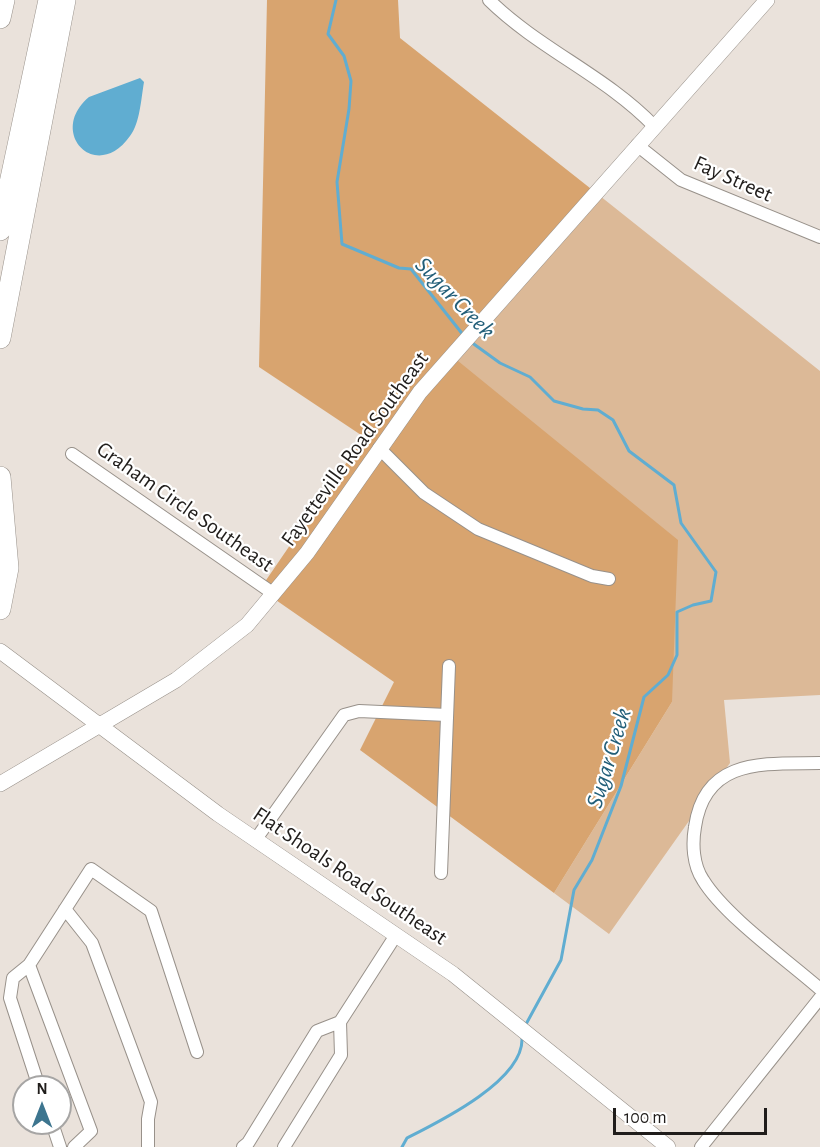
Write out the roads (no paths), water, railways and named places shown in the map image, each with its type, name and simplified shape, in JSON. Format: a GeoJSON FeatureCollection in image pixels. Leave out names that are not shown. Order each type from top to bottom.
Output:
{"type":"FeatureCollection","features":[{"type":"Feature","properties":{"kind":"highway"},"geometry":{"type":"LineString","coordinates":[[0,18],[4,0]]}},
{"type":"Feature","properties":{"kind":"highway"},"geometry":{"type":"LineString","coordinates":[[0,230],[49,0]]}},
{"type":"Feature","properties":{"kind":"highway"},"geometry":{"type":"LineString","coordinates":[[0,338],[65,0]]}},
{"type":"Feature","properties":{"kind":"highway"},"geometry":{"type":"LineString","coordinates":[[0,477],[8,568],[0,609]]}},
{"type":"Feature","properties":{"kind":"street"},"geometry":{"type":"LineString","coordinates":[[489,0],[535,39],[636,108],[654,126]]}},
{"type":"Feature","properties":{"kind":"street","name":"Fayetteville Road Southeast"},"geometry":{"type":"LineString","coordinates":[[0,784],[176,680],[223,646],[247,625],[307,553],[420,393],[767,0]]}},
{"type":"Feature","properties":{"kind":"street","name":"Fay Street"},"geometry":{"type":"LineString","coordinates":[[637,145],[687,183],[820,237]]}},
{"type":"Feature","properties":{"kind":"street"},"geometry":{"type":"LineString","coordinates":[[379,448],[424,494],[478,529],[592,576],[609,579]]}},
{"type":"Feature","properties":{"kind":"street","name":"Graham Circle Southeast"},"geometry":{"type":"LineString","coordinates":[[72,454],[274,594]]}},
{"type":"Feature","properties":{"kind":"street","name":"Flat Shoals Road Southeast"},"geometry":{"type":"LineString","coordinates":[[0,651],[256,839],[453,974],[668,1147]]}},
{"type":"Feature","properties":{"kind":"street"},"geometry":{"type":"LineString","coordinates":[[441,873],[449,666]]}},
{"type":"Feature","properties":{"kind":"street"},"geometry":{"type":"LineString","coordinates":[[256,839],[344,715],[359,711],[447,715]]}},
{"type":"Feature","properties":{"kind":"street"},"geometry":{"type":"LineString","coordinates":[[820,763],[756,764],[730,772],[711,786],[701,800],[696,816],[694,850],[702,880],[723,903],[820,988]]}},
{"type":"Feature","properties":{"kind":"street"},"geometry":{"type":"LineString","coordinates":[[35,1075],[10,998],[13,978],[30,965],[91,869],[151,911],[197,1052]]}},
{"type":"Feature","properties":{"kind":"street"},"geometry":{"type":"LineString","coordinates":[[64,909],[92,943],[151,1102],[148,1119],[148,1147]]}},
{"type":"Feature","properties":{"kind":"street"},"geometry":{"type":"LineString","coordinates":[[284,1147],[341,1055],[340,1022],[396,935]]}},
{"type":"Feature","properties":{"kind":"street"},"geometry":{"type":"LineString","coordinates":[[30,965],[91,1131],[74,1147]]}},
{"type":"Feature","properties":{"kind":"street"},"geometry":{"type":"LineString","coordinates":[[700,1147],[820,998]]}},
{"type":"Feature","properties":{"kind":"street"},"geometry":{"type":"LineString","coordinates":[[243,1147],[248,1143],[316,1031],[340,1022]]}},
{"type":"Feature","properties":{"kind":"water"},"geometry":{"type":"Polygon","coordinates":[[[140,78],[144,82],[140,110],[130,136],[117,150],[103,155],[91,154],[81,148],[75,137],[73,125],[77,111],[89,97],[140,78]]]}},
{"type":"Feature","properties":{"kind":"waterway","name":"Sugar Creek"},"geometry":{"type":"LineString","coordinates":[[336,0],[328,34],[344,56],[351,81],[349,109],[337,182],[342,244],[399,268],[411,269],[464,336]]}},
{"type":"Feature","properties":{"kind":"waterway","name":"Sugar Creek"},"geometry":{"type":"LineString","coordinates":[[471,342],[500,363],[530,377],[554,401],[583,409],[598,410],[613,420],[629,451],[674,485],[681,523],[716,572],[711,601],[677,612],[677,655],[668,675],[644,697],[621,786],[592,860],[574,890],[561,960],[525,1026]]}},
{"type":"Feature","properties":{"kind":"waterway","name":"Sugar Creek"},"geometry":{"type":"LineString","coordinates":[[402,1147],[407,1138],[459,1110],[495,1084],[510,1069],[519,1054],[522,1038]]}}]}
